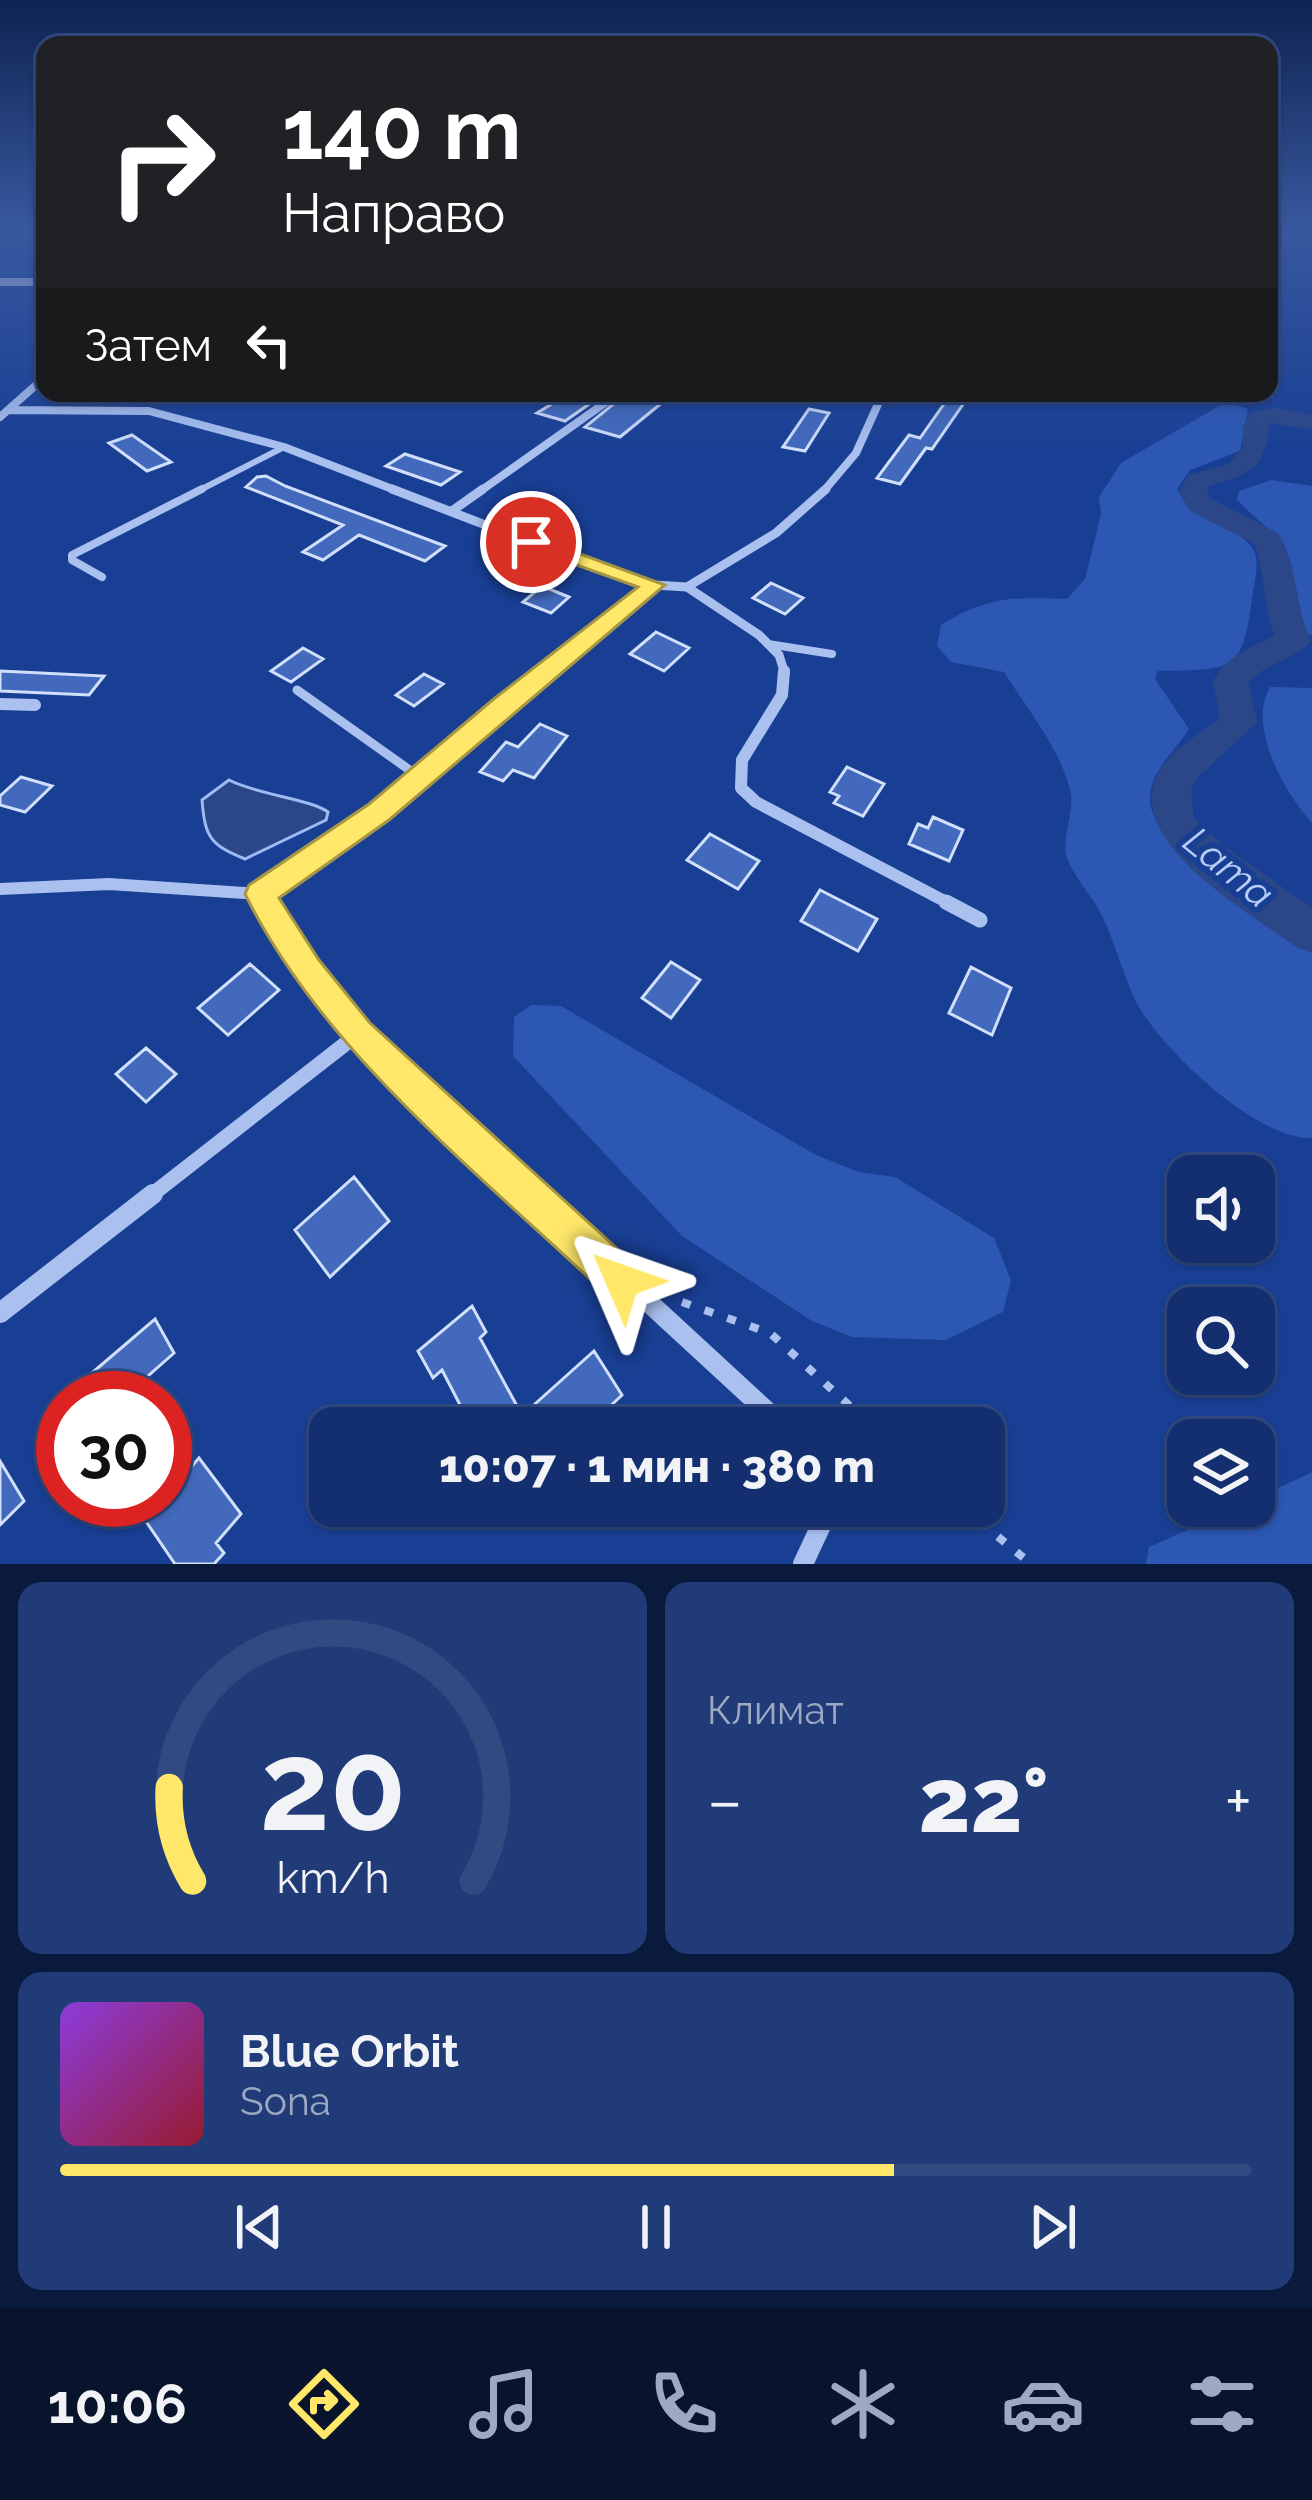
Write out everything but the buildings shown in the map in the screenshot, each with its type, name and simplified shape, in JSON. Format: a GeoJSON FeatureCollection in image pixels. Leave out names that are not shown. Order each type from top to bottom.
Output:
{"type":"FeatureCollection","features":[{"type":"Feature","properties":{"kind":"street"},"geometry":{"type":"LineString","coordinates":[[4,414],[36,385]]}},
{"type":"Feature","properties":{"kind":"street"},"geometry":{"type":"LineString","coordinates":[[452,511],[607,402]]}},
{"type":"Feature","properties":{"kind":"street"},"geometry":{"type":"LineString","coordinates":[[686,587],[712,575],[820,497],[878,413],[881,402]]}},
{"type":"Feature","properties":{"kind":"street"},"geometry":{"type":"LineString","coordinates":[[4,414],[149,411],[284,447],[654,585],[686,587],[733,613],[768,644],[779,656],[785,675],[782,695],[742,760],[742,788],[755,802],[980,920]]}},
{"type":"Feature","properties":{"kind":"street"},"geometry":{"type":"LineString","coordinates":[[0,889],[109,884],[260,894],[379,812],[654,585]]}},
{"type":"Feature","properties":{"kind":"street"},"geometry":{"type":"LineString","coordinates":[[0,704],[35,705]]}},
{"type":"Feature","properties":{"kind":"street"},"geometry":{"type":"LineString","coordinates":[[260,894],[307,970],[358,1034],[762,1407]]}},
{"type":"Feature","properties":{"kind":"street"},"geometry":{"type":"LineString","coordinates":[[0,1313],[358,1034]]}},
{"type":"Feature","properties":{"kind":"street"},"geometry":{"type":"LineString","coordinates":[[803,1564],[820,1527]]}},
{"type":"Feature","properties":{"kind":"lane"},"geometry":{"type":"LineString","coordinates":[[102,577],[72,560],[72,555],[284,447]]}},
{"type":"Feature","properties":{"kind":"lane"},"geometry":{"type":"LineString","coordinates":[[768,644],[832,654]]}},
{"type":"Feature","properties":{"kind":"lane"},"geometry":{"type":"LineString","coordinates":[[297,691],[418,776]]}},
{"type":"Feature","properties":{"kind":"path"},"geometry":{"type":"LineString","coordinates":[[664,1296],[770,1334],[851,1407]]}},
{"type":"Feature","properties":{"kind":"path"},"geometry":{"type":"LineString","coordinates":[[986,1527],[1031,1564]]}},
{"type":"Feature","properties":{"kind":"shaded area"},"geometry":{"type":"Polygon","coordinates":[[[1226,402],[1248,409],[1240,451],[1190,470],[1177,489],[1192,507],[1243,538],[1254,551],[1249,619],[1239,653],[1231,662],[1204,669],[1158,671],[1155,679],[1189,729],[1158,771],[1150,801],[1170,840],[1192,861],[1244,903],[1312,947],[1312,1138],[1290,1135],[1238,1108],[1187,1065],[1147,1020],[1101,914],[1067,858],[1071,794],[1052,747],[1004,672],[951,662],[937,646],[941,625],[973,608],[1017,599],[1067,599],[1085,579],[1101,514],[1099,497],[1121,463],[1226,402]]]}},
{"type":"Feature","properties":{"kind":"shaded area"},"geometry":{"type":"Polygon","coordinates":[[[1271,480],[1312,486],[1312,636],[1296,620],[1283,549],[1237,499],[1239,491],[1271,480]]]}},
{"type":"Feature","properties":{"kind":"shaded area"},"geometry":{"type":"Polygon","coordinates":[[[1270,687],[1312,688],[1312,823],[1280,777],[1266,739],[1264,703],[1270,687]]]}},
{"type":"Feature","properties":{"kind":"shaded area"},"geometry":{"type":"Polygon","coordinates":[[[229,780],[320,808],[328,812],[326,820],[245,859],[217,844],[205,823],[202,800],[229,780]]]}},
{"type":"Feature","properties":{"kind":"shaded area"},"geometry":{"type":"Polygon","coordinates":[[[531,1005],[561,1006],[814,1154],[858,1172],[895,1177],[994,1238],[1011,1280],[1003,1312],[946,1340],[852,1337],[812,1321],[682,1236],[513,1056],[514,1017],[531,1005]]]}},
{"type":"Feature","properties":{"kind":"shaded area"},"geometry":{"type":"Polygon","coordinates":[[[1312,1472],[1312,1564],[1146,1564],[1149,1547],[1194,1527],[1275,1527],[1275,1490],[1312,1472]]]}},
{"type":"Feature","properties":{"kind":"waterway","name":"Lama"},"geometry":{"type":"LineString","coordinates":[[1312,422],[1274,415],[1259,418],[1256,448],[1237,470],[1198,481],[1193,493],[1200,505],[1268,539],[1280,574],[1280,609],[1294,641],[1246,662],[1230,681],[1239,722],[1181,770],[1171,791],[1174,824],[1208,857],[1312,933]]}},
{"type":"Feature","properties":{"kind":"route"},"geometry":{"type":"LineString","coordinates":[[531,542],[654,585],[503,704],[379,812],[260,894],[307,970],[358,1034],[622,1281]]}}]}
